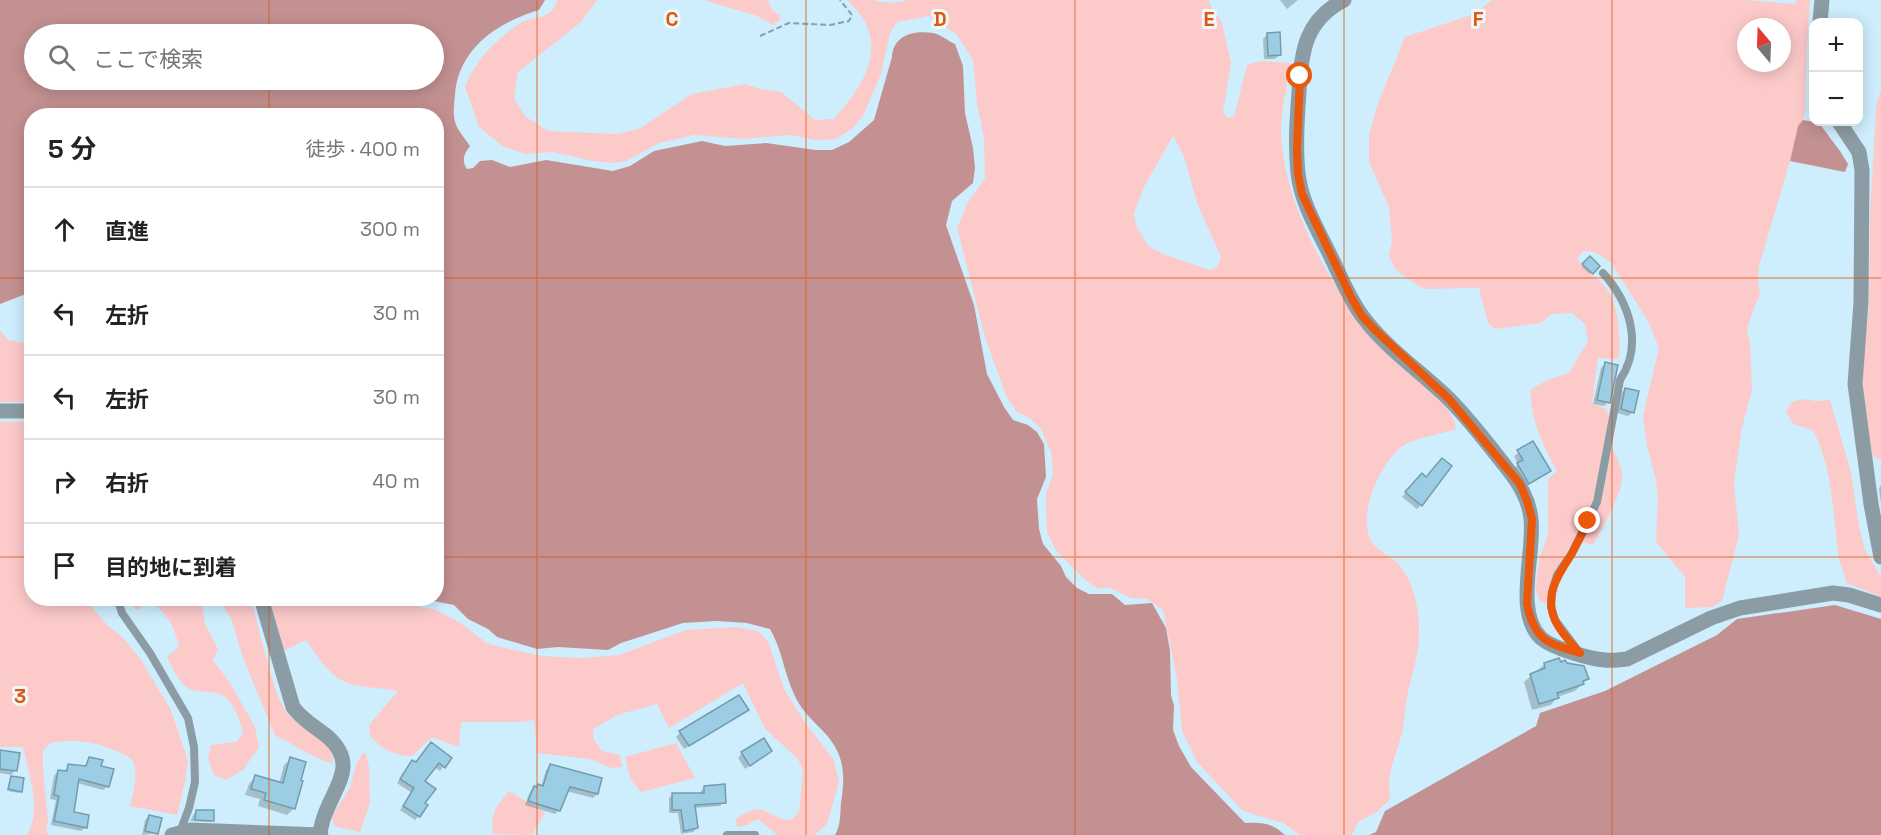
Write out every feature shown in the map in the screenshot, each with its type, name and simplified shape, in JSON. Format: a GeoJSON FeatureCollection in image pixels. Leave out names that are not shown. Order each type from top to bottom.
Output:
{"type":"FeatureCollection","features":[{"type":"Feature","properties":{"kind":"street"},"geometry":{"type":"LineString","coordinates":[[1344,0],[1317,20],[1304,49],[1300,76],[1297,150],[1302,194],[1362,316],[1449,399],[1520,484],[1532,519],[1527,604],[1529,617],[1542,639],[1551,645],[1605,660],[1627,659],[1711,618],[1740,608],[1833,593],[1849,595],[1881,605]]}},
{"type":"Feature","properties":{"kind":"street"},"geometry":{"type":"LineString","coordinates":[[1820,18],[1822,0]]}},
{"type":"Feature","properties":{"kind":"street"},"geometry":{"type":"LineString","coordinates":[[1842,126],[1859,152],[1862,171],[1861,302],[1855,384],[1872,514],[1881,557]]}},
{"type":"Feature","properties":{"kind":"street"},"geometry":{"type":"LineString","coordinates":[[0,411],[24,411]]}},
{"type":"Feature","properties":{"kind":"street"},"geometry":{"type":"LineString","coordinates":[[176,833],[243,831],[320,835],[324,817],[344,768],[342,753],[328,737],[299,716],[293,708],[263,606]]}},
{"type":"Feature","properties":{"kind":"lane"},"geometry":{"type":"LineString","coordinates":[[1580,653],[1555,620],[1551,607],[1552,592],[1557,575],[1572,553],[1597,502],[1620,380],[1630,366],[1632,344],[1631,323],[1623,303],[1616,288],[1602,273]]}},
{"type":"Feature","properties":{"kind":"lane"},"geometry":{"type":"LineString","coordinates":[[120,606],[122,614],[150,653],[188,718],[194,747],[195,782],[189,808],[176,833]]}},
{"type":"Feature","properties":{"kind":"lane"},"geometry":{"type":"LineString","coordinates":[[727,835],[755,835]]}},
{"type":"Feature","properties":{"kind":"path"},"geometry":{"type":"LineString","coordinates":[[760,36],[789,23],[830,25],[849,21],[852,15],[840,0]]}},
{"type":"Feature","properties":{"kind":"shaded area"},"geometry":{"type":"Polygon","coordinates":[[[0,0],[545,0],[539,10],[495,30],[472,51],[464,64],[455,95],[454,119],[470,146],[464,157],[467,169],[473,168],[480,161],[492,160],[510,167],[546,160],[613,171],[630,166],[654,151],[702,141],[725,146],[766,143],[832,150],[849,142],[874,120],[893,50],[900,39],[919,32],[938,35],[955,44],[963,66],[965,113],[975,168],[973,183],[952,201],[946,225],[974,305],[987,374],[1013,420],[1028,425],[1037,432],[1044,444],[1046,477],[1037,499],[1039,529],[1043,544],[1061,566],[1066,577],[1077,588],[1089,594],[1112,594],[1125,605],[1152,603],[1166,628],[1170,651],[1171,695],[1174,706],[1173,730],[1191,767],[1245,823],[1266,824],[1285,835],[835,835],[843,792],[841,762],[834,744],[796,699],[770,629],[747,623],[717,621],[683,623],[621,643],[608,650],[558,647],[537,649],[497,637],[488,629],[468,619],[454,605],[444,603],[444,108],[24,108],[24,295],[0,304],[0,0]]]}},
{"type":"Feature","properties":{"kind":"shaded area"},"geometry":{"type":"Polygon","coordinates":[[[557,0],[597,0],[580,23],[518,72],[514,99],[526,117],[548,131],[617,134],[639,129],[692,94],[745,84],[781,92],[815,120],[834,119],[856,90],[870,61],[869,30],[861,15],[847,0],[873,0],[890,3],[908,0],[1209,0],[1222,23],[1231,63],[1223,112],[1228,118],[1234,117],[1247,65],[1261,61],[1290,63],[1281,131],[1284,162],[1304,225],[1336,287],[1356,315],[1376,341],[1405,371],[1441,400],[1453,418],[1456,429],[1413,441],[1398,450],[1381,473],[1369,503],[1368,531],[1372,542],[1396,562],[1405,573],[1416,600],[1419,620],[1419,639],[1402,733],[1390,773],[1390,799],[1378,811],[1358,822],[1352,835],[1300,835],[1283,823],[1243,811],[1197,762],[1182,731],[1177,679],[1163,610],[1147,599],[1131,598],[1108,587],[1098,589],[1082,577],[1055,549],[1047,531],[1046,512],[1046,493],[1053,474],[1051,452],[1041,429],[1031,419],[1017,412],[1006,396],[985,337],[957,228],[967,204],[985,178],[984,138],[977,104],[973,60],[957,35],[929,16],[897,22],[890,33],[881,74],[863,116],[852,129],[835,139],[814,140],[791,135],[744,139],[694,135],[659,143],[626,161],[614,163],[553,152],[525,154],[504,147],[479,127],[465,87],[476,65],[492,46],[514,27],[548,13],[557,0]],[[1173,136],[1145,185],[1134,213],[1136,225],[1148,246],[1163,254],[1210,270],[1217,267],[1221,257],[1197,203],[1184,156],[1173,136]]]}},
{"type":"Feature","properties":{"kind":"shaded area"},"geometry":{"type":"Polygon","coordinates":[[[704,0],[768,0],[772,10],[780,15],[780,20],[773,25],[757,16],[704,0]]]}},
{"type":"Feature","properties":{"kind":"shaded area"},"geometry":{"type":"Polygon","coordinates":[[[1492,0],[1744,0],[1795,4],[1797,0],[1810,0],[1805,112],[1798,126],[1759,266],[1760,294],[1747,330],[1750,343],[1752,390],[1741,431],[1734,483],[1739,535],[1722,601],[1712,607],[1685,608],[1685,577],[1656,542],[1658,499],[1643,415],[1659,348],[1649,323],[1611,262],[1594,252],[1583,251],[1577,259],[1607,290],[1618,318],[1619,359],[1598,358],[1592,403],[1606,409],[1609,417],[1605,440],[1620,464],[1622,481],[1612,510],[1593,545],[1583,542],[1570,546],[1552,581],[1546,604],[1540,601],[1536,589],[1540,557],[1548,534],[1548,479],[1557,471],[1542,442],[1535,421],[1531,389],[1550,379],[1569,373],[1588,341],[1585,324],[1572,313],[1552,314],[1541,323],[1495,329],[1488,323],[1479,288],[1423,289],[1396,270],[1389,256],[1392,241],[1389,207],[1369,162],[1369,135],[1377,106],[1405,37],[1474,14],[1492,0]]]}},
{"type":"Feature","properties":{"kind":"shaded area"},"geometry":{"type":"Polygon","coordinates":[[[1881,90],[1881,460],[1873,456],[1863,404],[1862,358],[1869,309],[1870,215],[1876,106],[1881,90]]]}},
{"type":"Feature","properties":{"kind":"shaded area"},"geometry":{"type":"Polygon","coordinates":[[[1803,120],[1809,121],[1809,126],[1821,126],[1848,164],[1845,172],[1790,161],[1798,126],[1803,120]]]}},
{"type":"Feature","properties":{"kind":"shaded area"},"geometry":{"type":"Polygon","coordinates":[[[0,330],[8,340],[24,343],[24,402],[0,402],[0,330]]]}},
{"type":"Feature","properties":{"kind":"shaded area"},"geometry":{"type":"Polygon","coordinates":[[[1804,399],[1830,400],[1851,472],[1859,527],[1865,550],[1881,577],[1881,597],[1847,583],[1839,556],[1831,489],[1824,458],[1813,430],[1793,424],[1786,411],[1792,402],[1804,399]]]}},
{"type":"Feature","properties":{"kind":"shaded area"},"geometry":{"type":"Polygon","coordinates":[[[24,421],[24,606],[91,606],[106,624],[125,640],[141,660],[171,710],[188,761],[177,815],[130,806],[135,774],[134,763],[128,756],[93,743],[69,741],[50,743],[43,751],[48,835],[27,835],[34,814],[34,803],[23,747],[0,747],[0,422],[24,421]]]}},
{"type":"Feature","properties":{"kind":"shaded area"},"geometry":{"type":"Polygon","coordinates":[[[1835,605],[1881,619],[1881,835],[1369,835],[1376,832],[1385,811],[1536,726],[1540,713],[1605,691],[1717,635],[1737,619],[1835,605]]]}},
{"type":"Feature","properties":{"kind":"shaded area"},"geometry":{"type":"Polygon","coordinates":[[[156,606],[202,606],[205,624],[218,649],[213,660],[230,683],[255,727],[259,747],[243,770],[226,780],[214,775],[208,758],[211,745],[236,742],[243,734],[238,715],[222,695],[187,688],[177,676],[167,657],[179,646],[175,632],[162,611],[156,606]]]}},
{"type":"Feature","properties":{"kind":"shaded area"},"geometry":{"type":"Polygon","coordinates":[[[223,606],[252,606],[271,675],[282,703],[294,720],[329,748],[333,764],[275,735],[243,658],[231,618],[223,606]]]}},
{"type":"Feature","properties":{"kind":"shaded area"},"geometry":{"type":"Polygon","coordinates":[[[270,606],[418,606],[436,610],[459,622],[488,644],[542,656],[581,658],[619,655],[686,630],[737,627],[758,631],[768,641],[784,689],[804,721],[834,760],[839,782],[827,824],[814,835],[777,835],[758,819],[737,827],[736,819],[760,809],[782,819],[791,820],[799,812],[803,771],[798,759],[765,729],[743,683],[669,728],[657,704],[617,715],[593,729],[594,740],[602,751],[620,755],[622,767],[611,768],[590,759],[537,753],[534,720],[461,722],[459,747],[432,737],[412,756],[388,750],[370,736],[369,725],[398,691],[346,682],[326,667],[306,640],[284,651],[270,606]]]}},
{"type":"Feature","properties":{"kind":"shaded area"},"geometry":{"type":"Polygon","coordinates":[[[676,743],[695,778],[641,792],[631,780],[625,757],[676,743]]]}},
{"type":"Feature","properties":{"kind":"shaded area"},"geometry":{"type":"Polygon","coordinates":[[[363,753],[366,754],[369,767],[370,803],[360,832],[334,826],[332,816],[350,788],[356,765],[363,753]]]}},
{"type":"Feature","properties":{"kind":"shaded area"},"geometry":{"type":"Polygon","coordinates":[[[509,791],[545,813],[532,835],[493,834],[495,811],[509,791]]]}},
{"type":"Feature","properties":{"kind":"building"},"geometry":{"type":"Polygon","coordinates":[[[1280,32],[1281,55],[1268,56],[1267,33],[1280,32]]]}},
{"type":"Feature","properties":{"kind":"building"},"geometry":{"type":"Polygon","coordinates":[[[1590,256],[1600,266],[1593,274],[1582,264],[1590,256]]]}},
{"type":"Feature","properties":{"kind":"building"},"geometry":{"type":"Polygon","coordinates":[[[1605,362],[1618,365],[1610,403],[1597,400],[1605,362]]]}},
{"type":"Feature","properties":{"kind":"building"},"geometry":{"type":"Polygon","coordinates":[[[1625,388],[1639,391],[1634,413],[1621,409],[1625,388]]]}},
{"type":"Feature","properties":{"kind":"building"},"geometry":{"type":"Polygon","coordinates":[[[1533,441],[1551,471],[1529,484],[1517,463],[1523,460],[1517,450],[1533,441]]]}},
{"type":"Feature","properties":{"kind":"building"},"geometry":{"type":"Polygon","coordinates":[[[1442,458],[1452,466],[1422,506],[1405,492],[1422,473],[1426,477],[1442,458]]]}},
{"type":"Feature","properties":{"kind":"building"},"geometry":{"type":"Polygon","coordinates":[[[1559,658],[1561,662],[1565,660],[1567,663],[1584,666],[1589,679],[1583,681],[1584,684],[1557,693],[1559,698],[1539,704],[1530,674],[1545,668],[1544,663],[1559,658]]]}},
{"type":"Feature","properties":{"kind":"building"},"geometry":{"type":"Polygon","coordinates":[[[739,695],[749,710],[689,746],[679,731],[739,695]]]}},
{"type":"Feature","properties":{"kind":"building"},"geometry":{"type":"Polygon","coordinates":[[[764,738],[772,751],[750,766],[741,752],[764,738]]]}},
{"type":"Feature","properties":{"kind":"building"},"geometry":{"type":"Polygon","coordinates":[[[431,742],[452,758],[445,768],[439,763],[425,781],[436,789],[425,803],[428,805],[420,817],[403,806],[414,788],[400,779],[412,760],[416,762],[431,742]]]}},
{"type":"Feature","properties":{"kind":"building"},"geometry":{"type":"Polygon","coordinates":[[[0,750],[20,753],[17,771],[0,769],[0,750]]]}},
{"type":"Feature","properties":{"kind":"building"},"geometry":{"type":"Polygon","coordinates":[[[89,757],[103,760],[101,766],[114,769],[109,787],[79,779],[74,812],[89,815],[87,828],[54,821],[59,796],[54,795],[58,770],[67,771],[68,764],[86,766],[89,757]]]}},
{"type":"Feature","properties":{"kind":"building"},"geometry":{"type":"Polygon","coordinates":[[[290,757],[306,762],[295,809],[264,800],[266,793],[251,789],[255,775],[283,783],[290,757]]]}},
{"type":"Feature","properties":{"kind":"building"},"geometry":{"type":"Polygon","coordinates":[[[550,764],[602,778],[598,794],[570,787],[560,811],[528,801],[534,786],[537,787],[538,784],[543,786],[550,764]]]}},
{"type":"Feature","properties":{"kind":"building"},"geometry":{"type":"Polygon","coordinates":[[[11,776],[24,778],[22,792],[8,789],[11,776]]]}},
{"type":"Feature","properties":{"kind":"building"},"geometry":{"type":"Polygon","coordinates":[[[725,784],[726,803],[695,805],[698,828],[684,831],[681,810],[672,810],[672,793],[704,793],[704,786],[725,784]]]}},
{"type":"Feature","properties":{"kind":"building"},"geometry":{"type":"Polygon","coordinates":[[[196,810],[214,810],[214,821],[195,820],[196,810]]]}},
{"type":"Feature","properties":{"kind":"building"},"geometry":{"type":"Polygon","coordinates":[[[149,815],[162,818],[158,834],[145,831],[149,815]]]}},
{"type":"Feature","properties":{"kind":"route"},"geometry":{"type":"LineString","coordinates":[[1300,76],[1297,150],[1302,194],[1351,297],[1362,316],[1449,399],[1520,484],[1532,519],[1527,604],[1529,617],[1542,639],[1551,645],[1580,653],[1563,633],[1555,620],[1551,607],[1557,575],[1572,553],[1588,521]]}}]}
